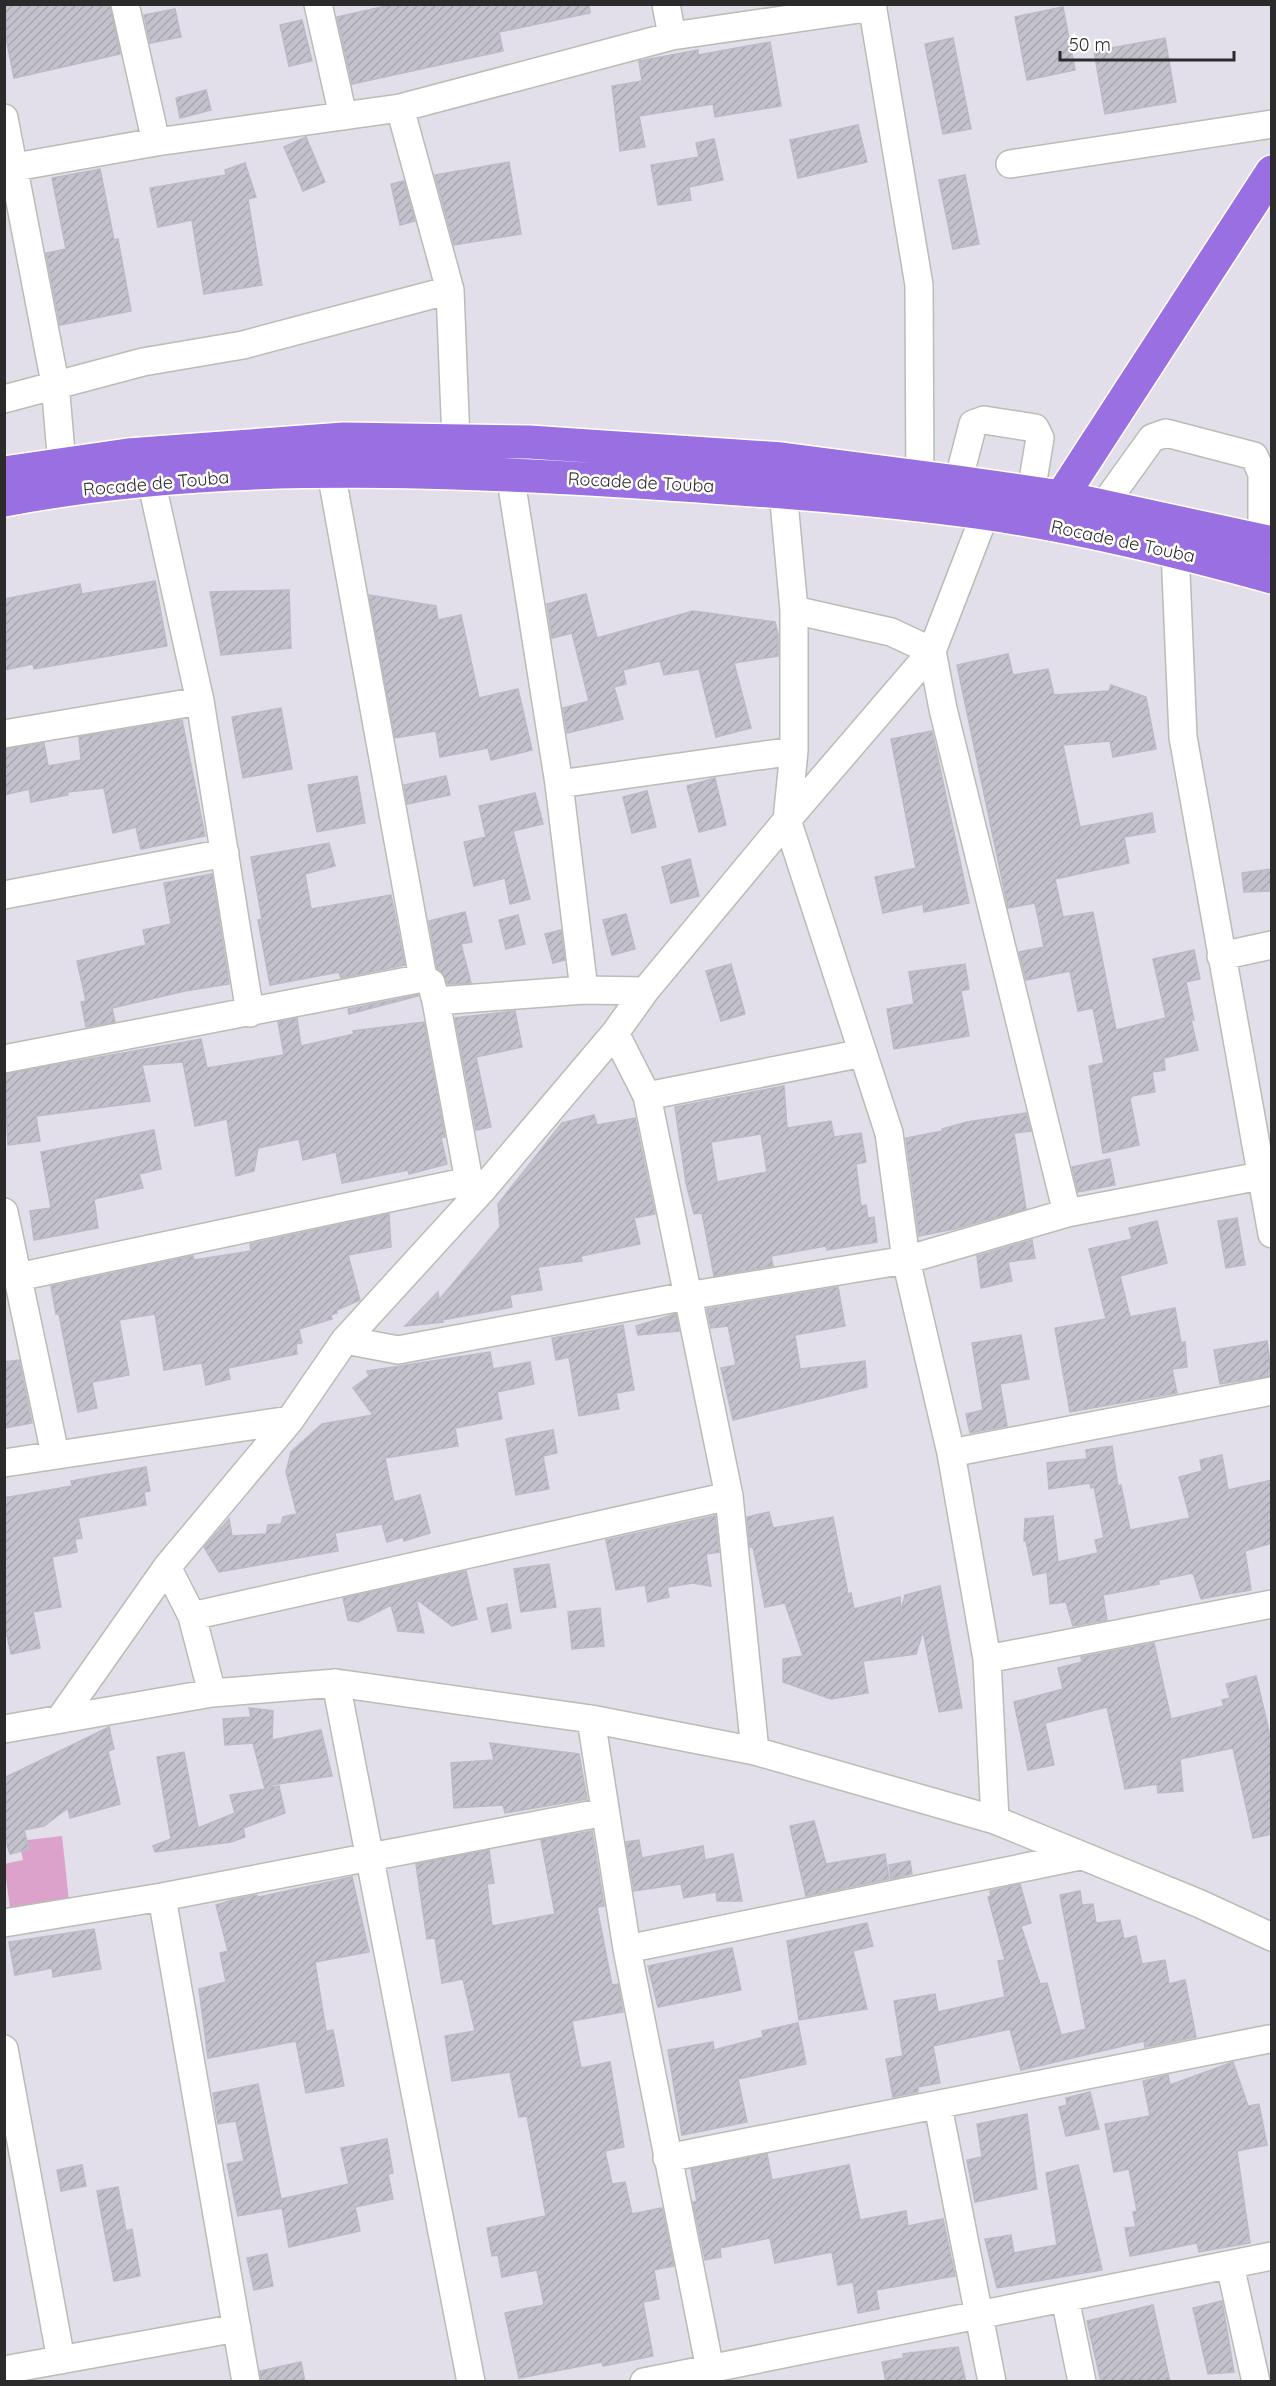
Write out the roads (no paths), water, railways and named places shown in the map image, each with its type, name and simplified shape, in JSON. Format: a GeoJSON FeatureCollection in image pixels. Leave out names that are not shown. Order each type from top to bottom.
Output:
{"type":"FeatureCollection","features":[{"type":"Feature","properties":{"kind":"main road"},"geometry":{"type":"LineString","coordinates":[[1044,525],[1046,495],[1272,172]]}},
{"type":"Feature","properties":{"kind":"main road","name":"Rocade de Touba"},"geometry":{"type":"LineString","coordinates":[[4,473],[128,455],[344,439],[529,442],[782,459],[921,491],[985,514],[1175,550],[1272,577]]}},
{"type":"Feature","properties":{"kind":"main road","name":"Rocade de Touba"},"geometry":{"type":"LineString","coordinates":[[4,500],[151,480],[331,472],[510,474],[783,491],[921,491],[958,482],[1046,495],[1267,541]]}},
{"type":"Feature","properties":{"kind":"street"},"geometry":{"type":"LineString","coordinates":[[125,4],[156,142]]}},
{"type":"Feature","properties":{"kind":"street"},"geometry":{"type":"LineString","coordinates":[[318,4],[343,116]]}},
{"type":"Feature","properties":{"kind":"street"},"geometry":{"type":"LineString","coordinates":[[666,4],[672,36]]}},
{"type":"Feature","properties":{"kind":"street"},"geometry":{"type":"LineString","coordinates":[[10,168],[156,142],[400,108],[672,36],[872,6],[918,285],[921,491]]}},
{"type":"Feature","properties":{"kind":"street"},"geometry":{"type":"LineString","coordinates":[[400,108],[450,290],[456,441]]}},
{"type":"Feature","properties":{"kind":"street"},"geometry":{"type":"LineString","coordinates":[[4,118],[10,168],[55,383],[62,465]]}},
{"type":"Feature","properties":{"kind":"street"},"geometry":{"type":"LineString","coordinates":[[1010,164],[1272,124]]}},
{"type":"Feature","properties":{"kind":"street"},"geometry":{"type":"LineString","coordinates":[[4,399],[55,383],[143,362],[243,345],[450,290]]}},
{"type":"Feature","properties":{"kind":"street"},"geometry":{"type":"LineString","coordinates":[[958,482],[974,424],[984,420],[1035,428],[1040,438],[1046,495]]}},
{"type":"Feature","properties":{"kind":"street"},"geometry":{"type":"LineString","coordinates":[[1102,506],[1152,438],[1166,433],[1254,456],[1262,474],[1267,541]]}},
{"type":"Feature","properties":{"kind":"street"},"geometry":{"type":"LineString","coordinates":[[331,472],[429,989],[475,1185]]}},
{"type":"Feature","properties":{"kind":"street"},"geometry":{"type":"LineString","coordinates":[[510,474],[559,784],[584,990]]}},
{"type":"Feature","properties":{"kind":"street"},"geometry":{"type":"LineString","coordinates":[[151,480],[200,701],[250,1013]]}},
{"type":"Feature","properties":{"kind":"street"},"geometry":{"type":"LineString","coordinates":[[783,491],[794,610],[794,751],[787,820],[889,1133],[906,1260],[951,1453],[987,1659],[995,1820]]}},
{"type":"Feature","properties":{"kind":"street"},"geometry":{"type":"LineString","coordinates":[[60,1719],[167,1568],[290,1420],[345,1340],[475,1185],[615,1033],[645,991],[932,651],[985,514]]}},
{"type":"Feature","properties":{"kind":"street"},"geometry":{"type":"LineString","coordinates":[[1175,550],[1183,737],[1272,1234]]}},
{"type":"Feature","properties":{"kind":"street"},"geometry":{"type":"LineString","coordinates":[[794,610],[891,632],[932,651]]}},
{"type":"Feature","properties":{"kind":"street"},"geometry":{"type":"LineString","coordinates":[[932,651],[946,721],[1066,1213]]}},
{"type":"Feature","properties":{"kind":"street"},"geometry":{"type":"LineString","coordinates":[[4,734],[200,701]]}},
{"type":"Feature","properties":{"kind":"street"},"geometry":{"type":"LineString","coordinates":[[559,784],[794,751]]}},
{"type":"Feature","properties":{"kind":"street"},"geometry":{"type":"LineString","coordinates":[[4,895],[225,853]]}},
{"type":"Feature","properties":{"kind":"street"},"geometry":{"type":"LineString","coordinates":[[1221,956],[1272,945]]}},
{"type":"Feature","properties":{"kind":"street"},"geometry":{"type":"LineString","coordinates":[[4,1059],[250,1013],[429,989],[645,991]]}},
{"type":"Feature","properties":{"kind":"street"},"geometry":{"type":"LineString","coordinates":[[615,1033],[647,1096],[729,1496],[755,1751]]}},
{"type":"Feature","properties":{"kind":"street"},"geometry":{"type":"LineString","coordinates":[[647,1096],[863,1053]]}},
{"type":"Feature","properties":{"kind":"street"},"geometry":{"type":"LineString","coordinates":[[345,1340],[398,1350],[687,1296],[906,1260],[1066,1213],[1260,1176]]}},
{"type":"Feature","properties":{"kind":"street"},"geometry":{"type":"LineString","coordinates":[[18,1277],[475,1185]]}},
{"type":"Feature","properties":{"kind":"street"},"geometry":{"type":"LineString","coordinates":[[4,1212],[55,1454]]}},
{"type":"Feature","properties":{"kind":"street"},"geometry":{"type":"LineString","coordinates":[[951,1453],[1272,1391]]}},
{"type":"Feature","properties":{"kind":"street"},"geometry":{"type":"LineString","coordinates":[[4,1463],[290,1420]]}},
{"type":"Feature","properties":{"kind":"street"},"geometry":{"type":"LineString","coordinates":[[192,1616],[729,1496]]}},
{"type":"Feature","properties":{"kind":"street"},"geometry":{"type":"LineString","coordinates":[[167,1568],[192,1616],[212,1693]]}},
{"type":"Feature","properties":{"kind":"street"},"geometry":{"type":"LineString","coordinates":[[987,1659],[1272,1604]]}},
{"type":"Feature","properties":{"kind":"street"},"geometry":{"type":"LineString","coordinates":[[4,1729],[212,1693],[336,1683],[431,1699],[591,1719],[755,1751],[995,1820],[1198,1903],[1272,1936]]}},
{"type":"Feature","properties":{"kind":"street"},"geometry":{"type":"LineString","coordinates":[[336,1683],[372,1857],[471,2382]]}},
{"type":"Feature","properties":{"kind":"street"},"geometry":{"type":"LineString","coordinates":[[591,1719],[627,1948],[710,2369]]}},
{"type":"Feature","properties":{"kind":"street"},"geometry":{"type":"LineString","coordinates":[[4,1923],[162,1897],[605,1812]]}},
{"type":"Feature","properties":{"kind":"street"},"geometry":{"type":"LineString","coordinates":[[627,1948],[1080,1856]]}},
{"type":"Feature","properties":{"kind":"street"},"geometry":{"type":"LineString","coordinates":[[162,1897],[246,2382]]}},
{"type":"Feature","properties":{"kind":"street"},"geometry":{"type":"LineString","coordinates":[[667,2158],[1271,2039]]}},
{"type":"Feature","properties":{"kind":"street"},"geometry":{"type":"LineString","coordinates":[[4,2049],[12,2144],[61,2360]]}},
{"type":"Feature","properties":{"kind":"street"},"geometry":{"type":"LineString","coordinates":[[938,2106],[992,2382]]}},
{"type":"Feature","properties":{"kind":"street"},"geometry":{"type":"LineString","coordinates":[[644,2382],[1272,2256]]}},
{"type":"Feature","properties":{"kind":"street"},"geometry":{"type":"LineString","coordinates":[[1230,2265],[1256,2382]]}},
{"type":"Feature","properties":{"kind":"street"},"geometry":{"type":"LineString","coordinates":[[1065,2298],[1082,2382]]}},
{"type":"Feature","properties":{"kind":"street"},"geometry":{"type":"LineString","coordinates":[[4,2370],[237,2328]]}}]}
